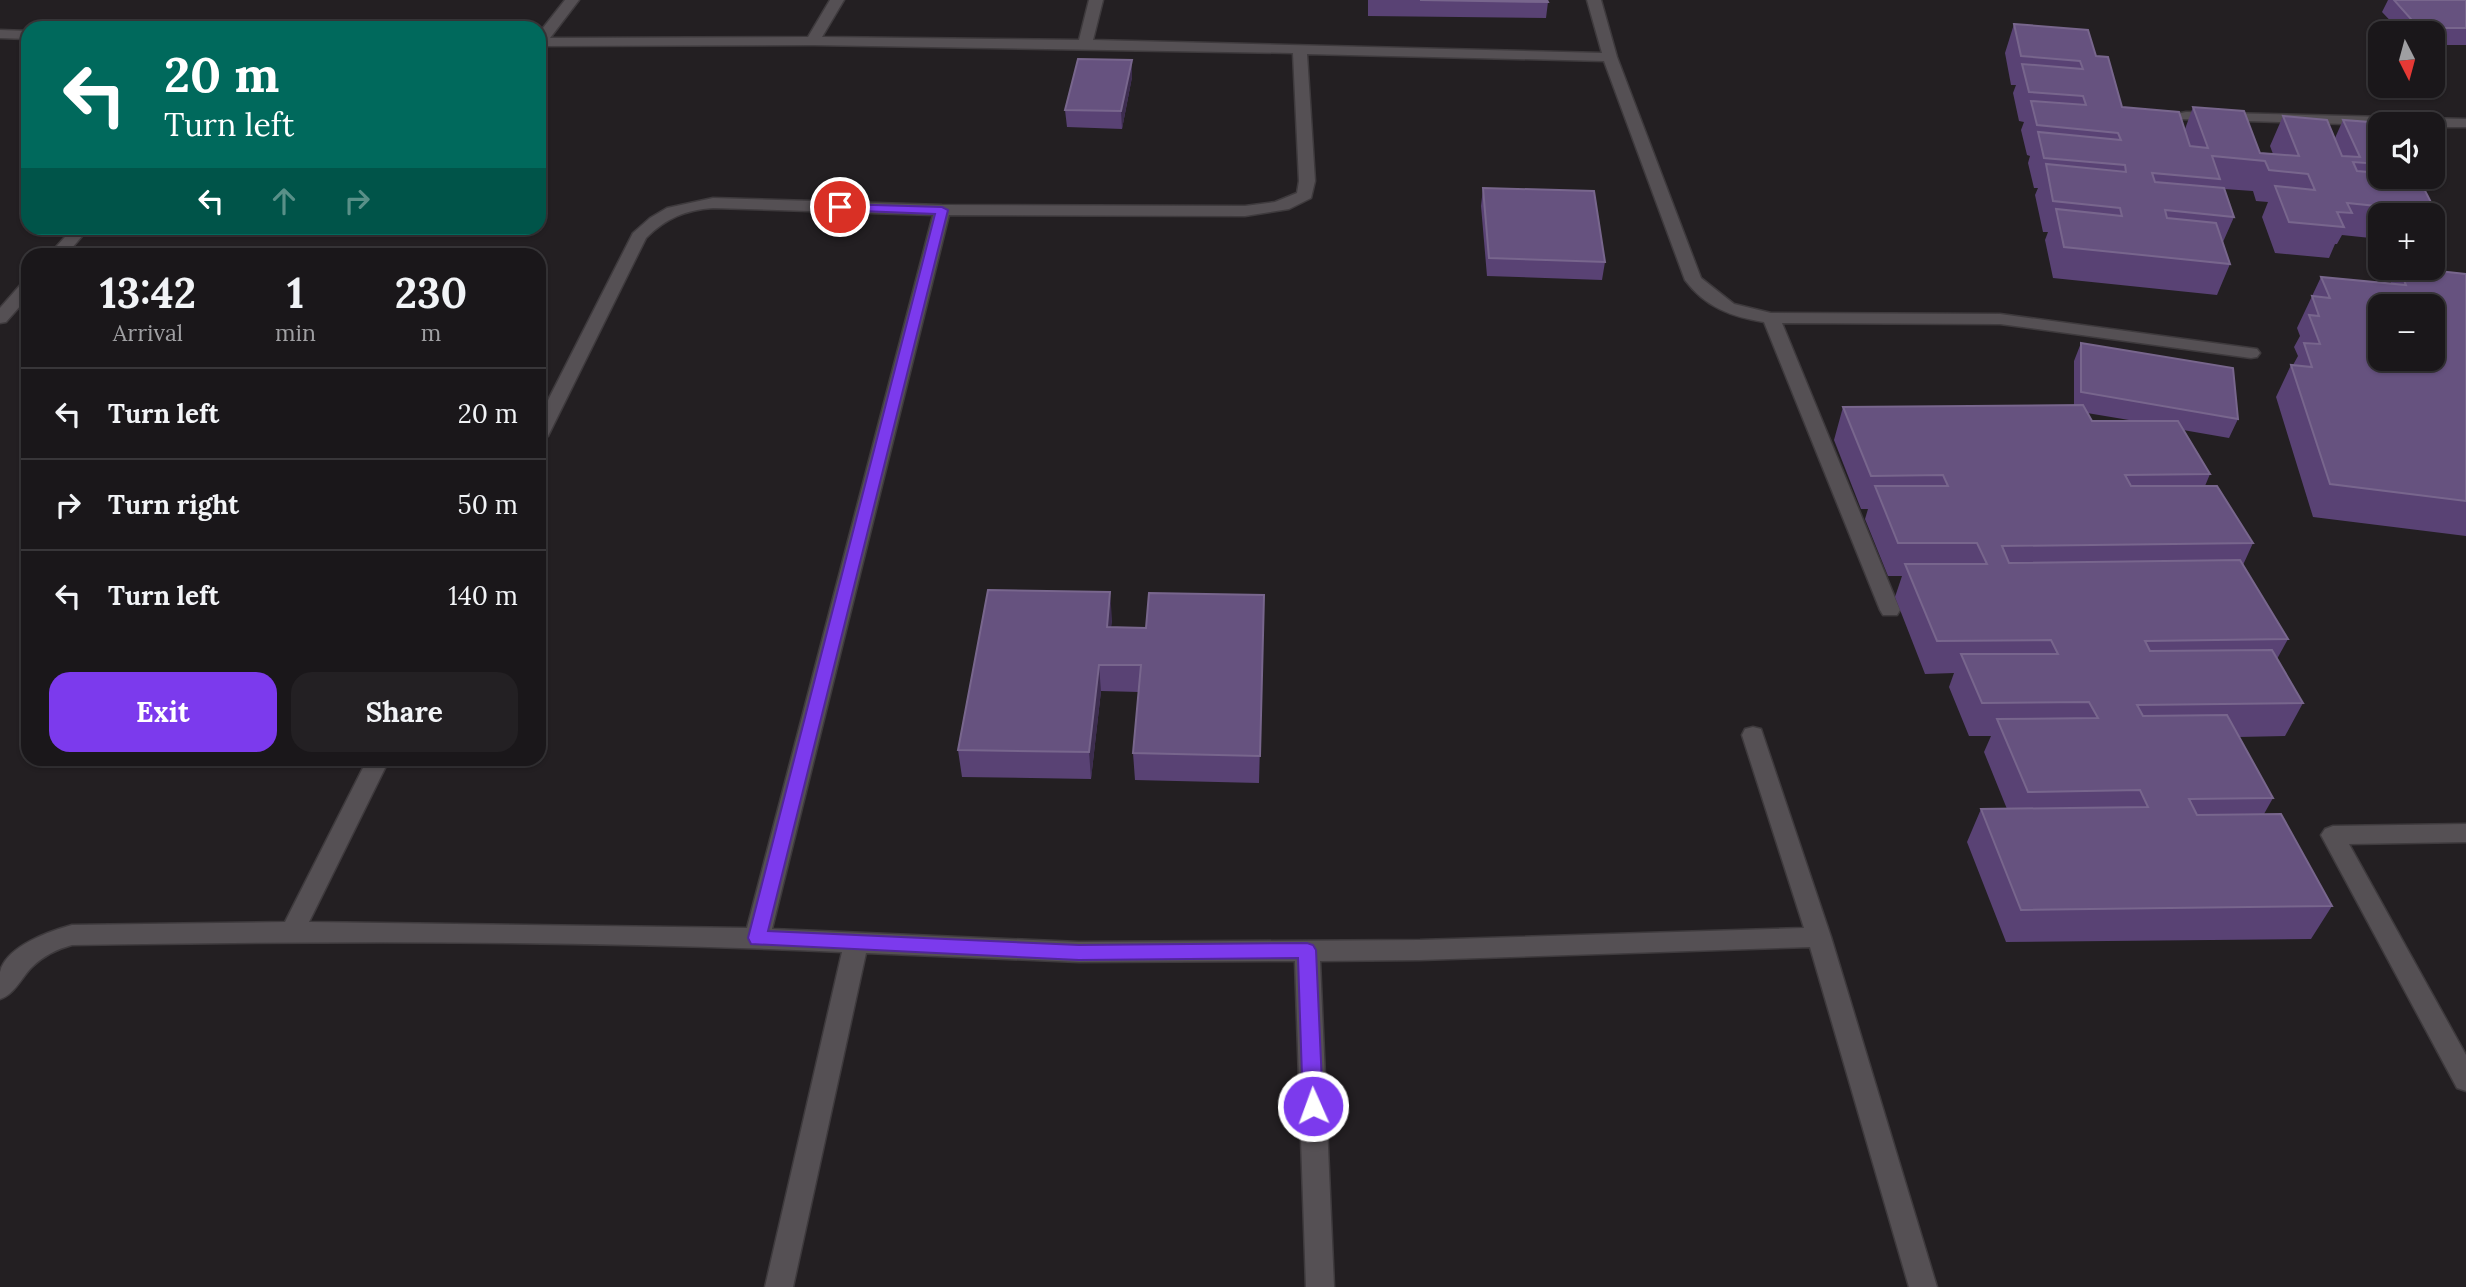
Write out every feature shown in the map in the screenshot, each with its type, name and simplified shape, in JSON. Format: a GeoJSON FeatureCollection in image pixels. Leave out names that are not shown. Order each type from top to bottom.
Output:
{"type":"FeatureCollection","features":[{"type":"Feature","properties":{"kind":"street"},"geometry":{"type":"LineString","coordinates":[[546,33],[572,0]]}},
{"type":"Feature","properties":{"kind":"street"},"geometry":{"type":"LineString","coordinates":[[813,40],[836,0]]}},
{"type":"Feature","properties":{"kind":"street"},"geometry":{"type":"LineString","coordinates":[[1085,44],[1096,0]]}},
{"type":"Feature","properties":{"kind":"street"},"geometry":{"type":"LineString","coordinates":[[1594,0],[1610,57],[1693,279],[1716,303],[1733,312],[1771,318],[2000,319],[2251,353]]}},
{"type":"Feature","properties":{"kind":"street"},"geometry":{"type":"LineString","coordinates":[[0,34],[21,35]]}},
{"type":"Feature","properties":{"kind":"street"},"geometry":{"type":"LineString","coordinates":[[546,42],[813,40],[1610,57]]}},
{"type":"Feature","properties":{"kind":"street"},"geometry":{"type":"LineString","coordinates":[[546,422],[639,236],[653,220],[671,210],[713,203],[942,210],[1276,209],[1305,195],[1307,181],[1300,50]]}},
{"type":"Feature","properties":{"kind":"street"},"geometry":{"type":"LineString","coordinates":[[2186,116],[2466,123]]}},
{"type":"Feature","properties":{"kind":"street"},"geometry":{"type":"LineString","coordinates":[[757,938],[942,210]]}},
{"type":"Feature","properties":{"kind":"street"},"geometry":{"type":"LineString","coordinates":[[0,318],[21,295]]}},
{"type":"Feature","properties":{"kind":"street"},"geometry":{"type":"LineString","coordinates":[[1771,318],[1890,610]]}},
{"type":"Feature","properties":{"kind":"street"},"geometry":{"type":"LineString","coordinates":[[1753,735],[1819,937],[1923,1287]]}},
{"type":"Feature","properties":{"kind":"street"},"geometry":{"type":"LineString","coordinates":[[292,932],[375,766]]}},
{"type":"Feature","properties":{"kind":"street"},"geometry":{"type":"LineString","coordinates":[[2466,833],[2333,835],[2466,1080]]}},
{"type":"Feature","properties":{"kind":"street"},"geometry":{"type":"LineString","coordinates":[[0,989],[24,957],[47,941],[72,935],[292,932],[757,938],[1079,952],[1420,950],[1819,937]]}},
{"type":"Feature","properties":{"kind":"street"},"geometry":{"type":"LineString","coordinates":[[779,1287],[856,943]]}},
{"type":"Feature","properties":{"kind":"street"},"geometry":{"type":"LineString","coordinates":[[1307,950],[1320,1287]]}},
{"type":"Feature","properties":{"kind":"building"},"geometry":{"type":"Polygon","coordinates":[[[1420,0],[1547,0],[1548,2],[1420,0]]]}},
{"type":"Feature","properties":{"kind":"building"},"geometry":{"type":"Polygon","coordinates":[[[2394,0],[2466,0],[2466,28],[2445,28],[2445,21],[2413,21],[2394,0]]]}},
{"type":"Feature","properties":{"kind":"building"},"geometry":{"type":"Polygon","coordinates":[[[2014,24],[2088,30],[2096,56],[2108,57],[2122,107],[2179,112],[2190,146],[2208,148],[2193,107],[2244,111],[2260,153],[2299,156],[2283,116],[2327,120],[2342,156],[2360,157],[2343,120],[2368,122],[2368,163],[2353,162],[2357,171],[2368,172],[2368,189],[2424,189],[2431,203],[2368,203],[2368,205],[2347,203],[2352,213],[2337,212],[2344,227],[2289,222],[2275,186],[2315,190],[2308,174],[2269,170],[2265,161],[2212,156],[2220,179],[2152,173],[2155,182],[2224,188],[2234,217],[2165,210],[2167,218],[2216,223],[2230,264],[2064,247],[2056,209],[2122,216],[2120,208],[2053,201],[2046,164],[2126,172],[2125,165],[2044,158],[2038,132],[2121,140],[2118,133],[2037,125],[2031,101],[2086,105],[2083,96],[2029,92],[2022,64],[2083,69],[2080,61],[2021,56],[2014,24]]]}},
{"type":"Feature","properties":{"kind":"building"},"geometry":{"type":"Polygon","coordinates":[[[1078,59],[1132,60],[1121,111],[1065,110],[1078,59]]]}},
{"type":"Feature","properties":{"kind":"building"},"geometry":{"type":"Polygon","coordinates":[[[1483,188],[1594,191],[1605,262],[1489,258],[1483,188]]]}},
{"type":"Feature","properties":{"kind":"building"},"geometry":{"type":"Polygon","coordinates":[[[2445,272],[2466,274],[2466,501],[2330,484],[2291,365],[2312,367],[2304,343],[2320,344],[2309,315],[2319,316],[2312,296],[2330,298],[2321,277],[2406,285],[2404,280],[2445,280],[2445,272]]]}},
{"type":"Feature","properties":{"kind":"building"},"geometry":{"type":"Polygon","coordinates":[[[2081,343],[2233,368],[2238,419],[2081,392],[2081,343]]]}},
{"type":"Feature","properties":{"kind":"building"},"geometry":{"type":"Polygon","coordinates":[[[2083,405],[2092,421],[2178,421],[2210,474],[2125,475],[2131,486],[2217,486],[2253,543],[2002,546],[2009,563],[2240,560],[2288,639],[2145,641],[2150,651],[2272,650],[2303,703],[2137,705],[2143,716],[2227,715],[2273,798],[2189,799],[2197,815],[2281,814],[2332,906],[2021,910],[1981,809],[2148,807],[2140,790],[2028,792],[1997,719],[2098,718],[2089,702],[1982,703],[1961,654],[2058,654],[2051,640],[1937,641],[1905,564],[1987,564],[1977,543],[1898,543],[1875,486],[1948,486],[1943,475],[1871,476],[1843,407],[2083,405]]]}},
{"type":"Feature","properties":{"kind":"building"},"geometry":{"type":"Polygon","coordinates":[[[988,590],[1110,592],[1107,627],[1146,628],[1149,593],[1264,595],[1260,756],[1133,753],[1141,665],[1099,665],[1089,752],[958,750],[988,590]]]}},
{"type":"Feature","properties":{"kind":"route"},"geometry":{"type":"LineString","coordinates":[[840,207],[942,210],[757,938],[1079,952],[1307,950],[1313,1106]]}}]}
